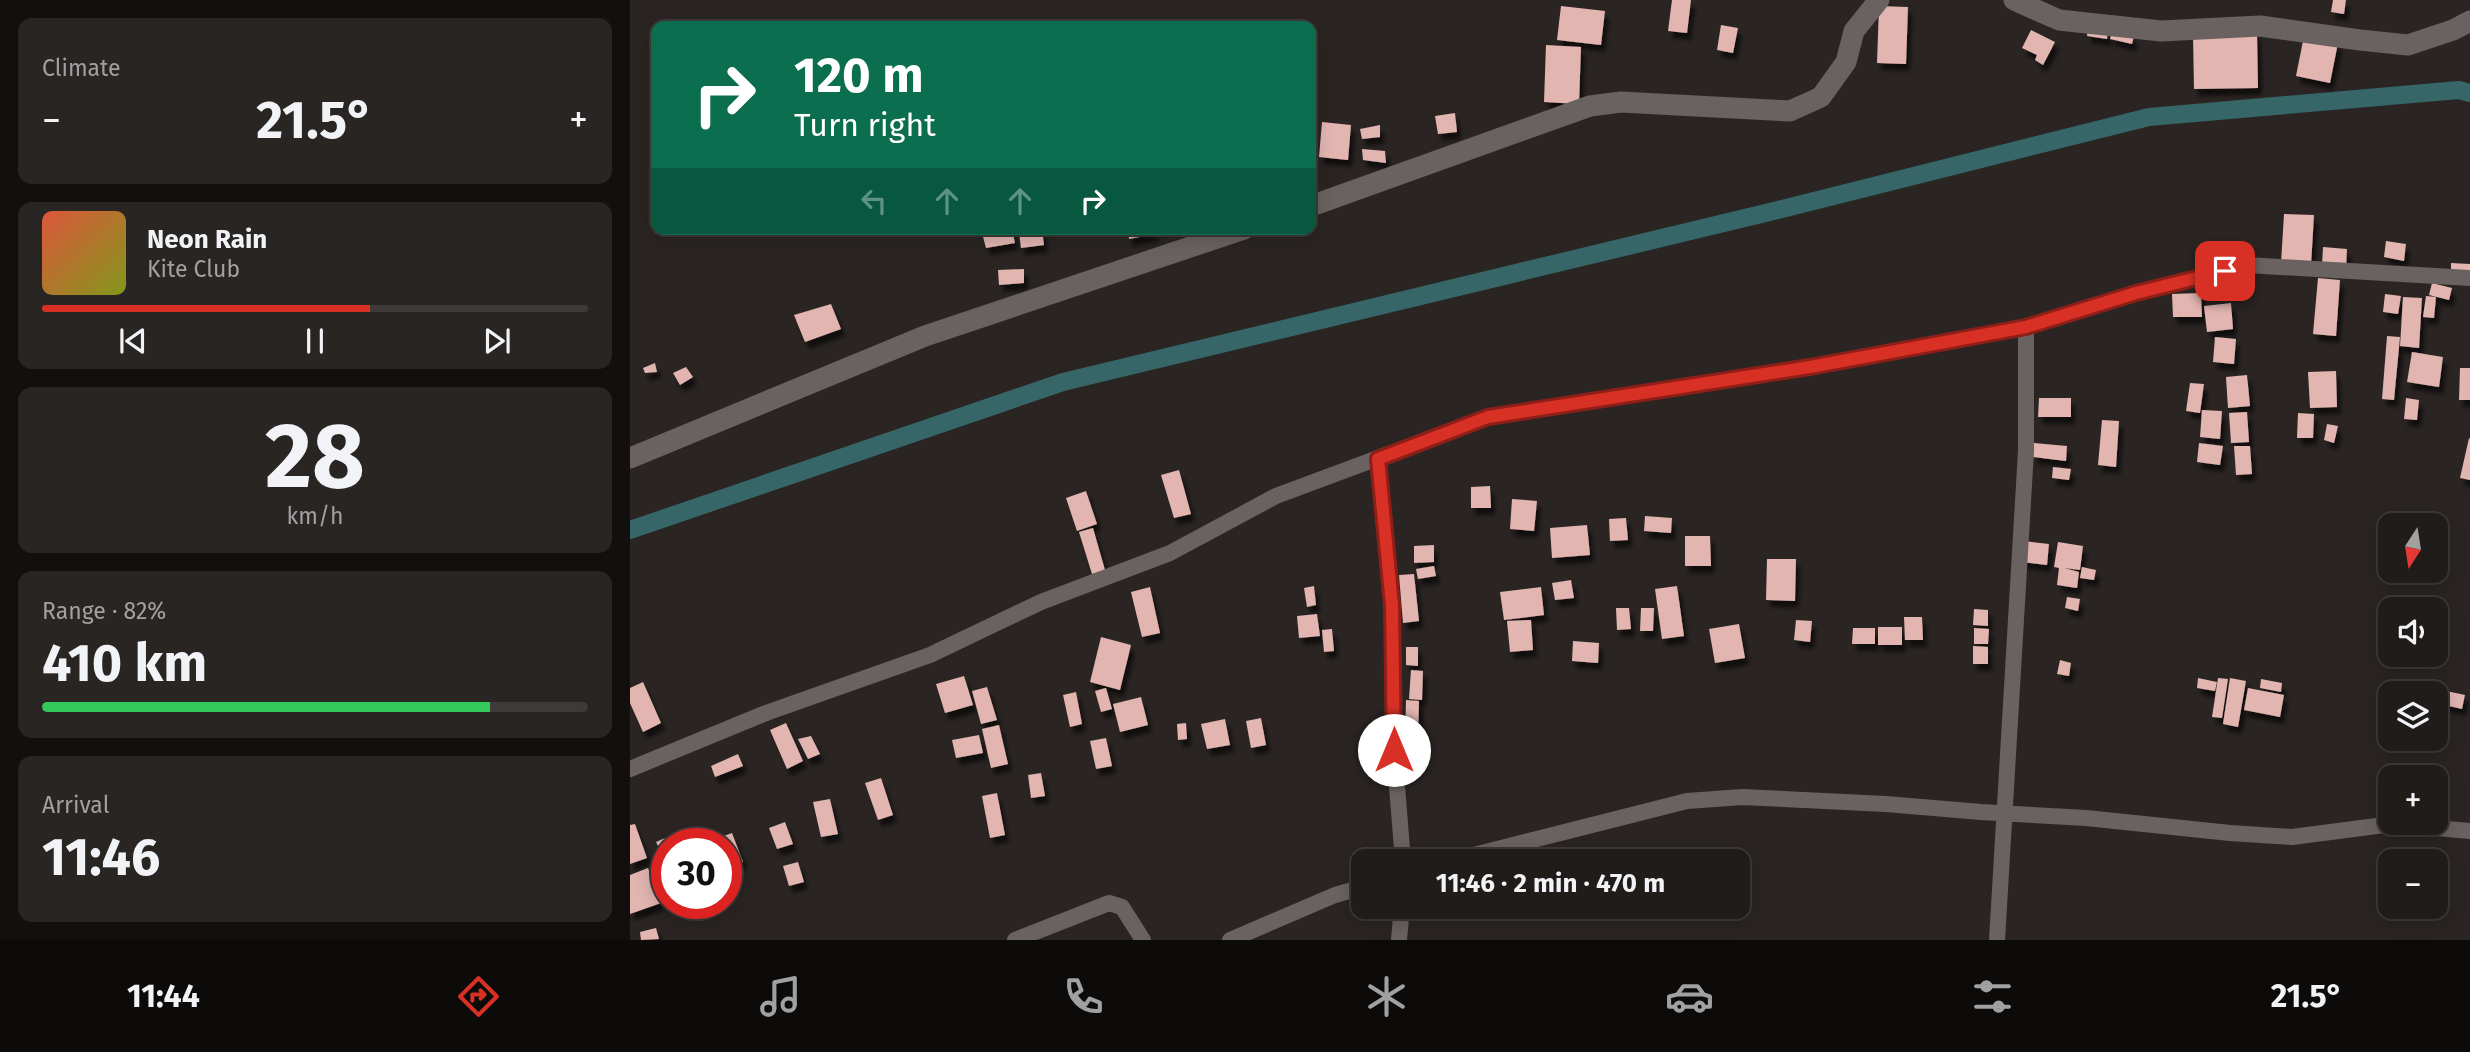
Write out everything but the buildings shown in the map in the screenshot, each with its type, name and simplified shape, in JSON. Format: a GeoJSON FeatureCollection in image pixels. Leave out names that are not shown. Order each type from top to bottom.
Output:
{"type":"FeatureCollection","features":[{"type":"Feature","properties":{"kind":"street"},"geometry":{"type":"LineString","coordinates":[[1316,204],[1590,106],[1621,102],[1790,111],[1821,97],[1846,62],[1854,30],[1880,0]]}},
{"type":"Feature","properties":{"kind":"street"},"geometry":{"type":"LineString","coordinates":[[2014,0],[2059,20],[2161,31],[2260,26],[2408,45],[2453,30],[2470,21]]}},
{"type":"Feature","properties":{"kind":"street"},"geometry":{"type":"LineString","coordinates":[[630,458],[925,336],[1226,235]]}},
{"type":"Feature","properties":{"kind":"street"},"geometry":{"type":"LineString","coordinates":[[630,769],[766,713],[930,655],[1041,602],[1170,553],[1276,496],[1488,417],[1810,367],[2026,327],[2136,293],[2247,265],[2470,278]]}},
{"type":"Feature","properties":{"kind":"street"},"geometry":{"type":"LineString","coordinates":[[1997,940],[2026,451],[2026,327]]}},
{"type":"Feature","properties":{"kind":"street"},"geometry":{"type":"LineString","coordinates":[[1378,459],[1392,605],[1394,750],[1402,849]]}},
{"type":"Feature","properties":{"kind":"street"},"geometry":{"type":"LineString","coordinates":[[1498,849],[1688,801],[1742,797],[2086,818],[2230,833],[2292,836],[2392,824],[2470,831]]}},
{"type":"Feature","properties":{"kind":"street"},"geometry":{"type":"LineString","coordinates":[[1230,940],[1351,890]]}},
{"type":"Feature","properties":{"kind":"street"},"geometry":{"type":"LineString","coordinates":[[1015,940],[1110,903],[1122,906],[1143,940]]}},
{"type":"Feature","properties":{"kind":"street"},"geometry":{"type":"LineString","coordinates":[[1399,940],[1401,919]]}},
{"type":"Feature","properties":{"kind":"waterway"},"geometry":{"type":"LineString","coordinates":[[630,530],[1063,382],[1778,210],[2149,117],[2459,90],[2470,93]]}},
{"type":"Feature","properties":{"kind":"route"},"geometry":{"type":"LineString","coordinates":[[1394,750],[1392,605],[1378,459],[1488,417],[1810,367],[2026,327],[2136,293],[2225,271]]}}]}
